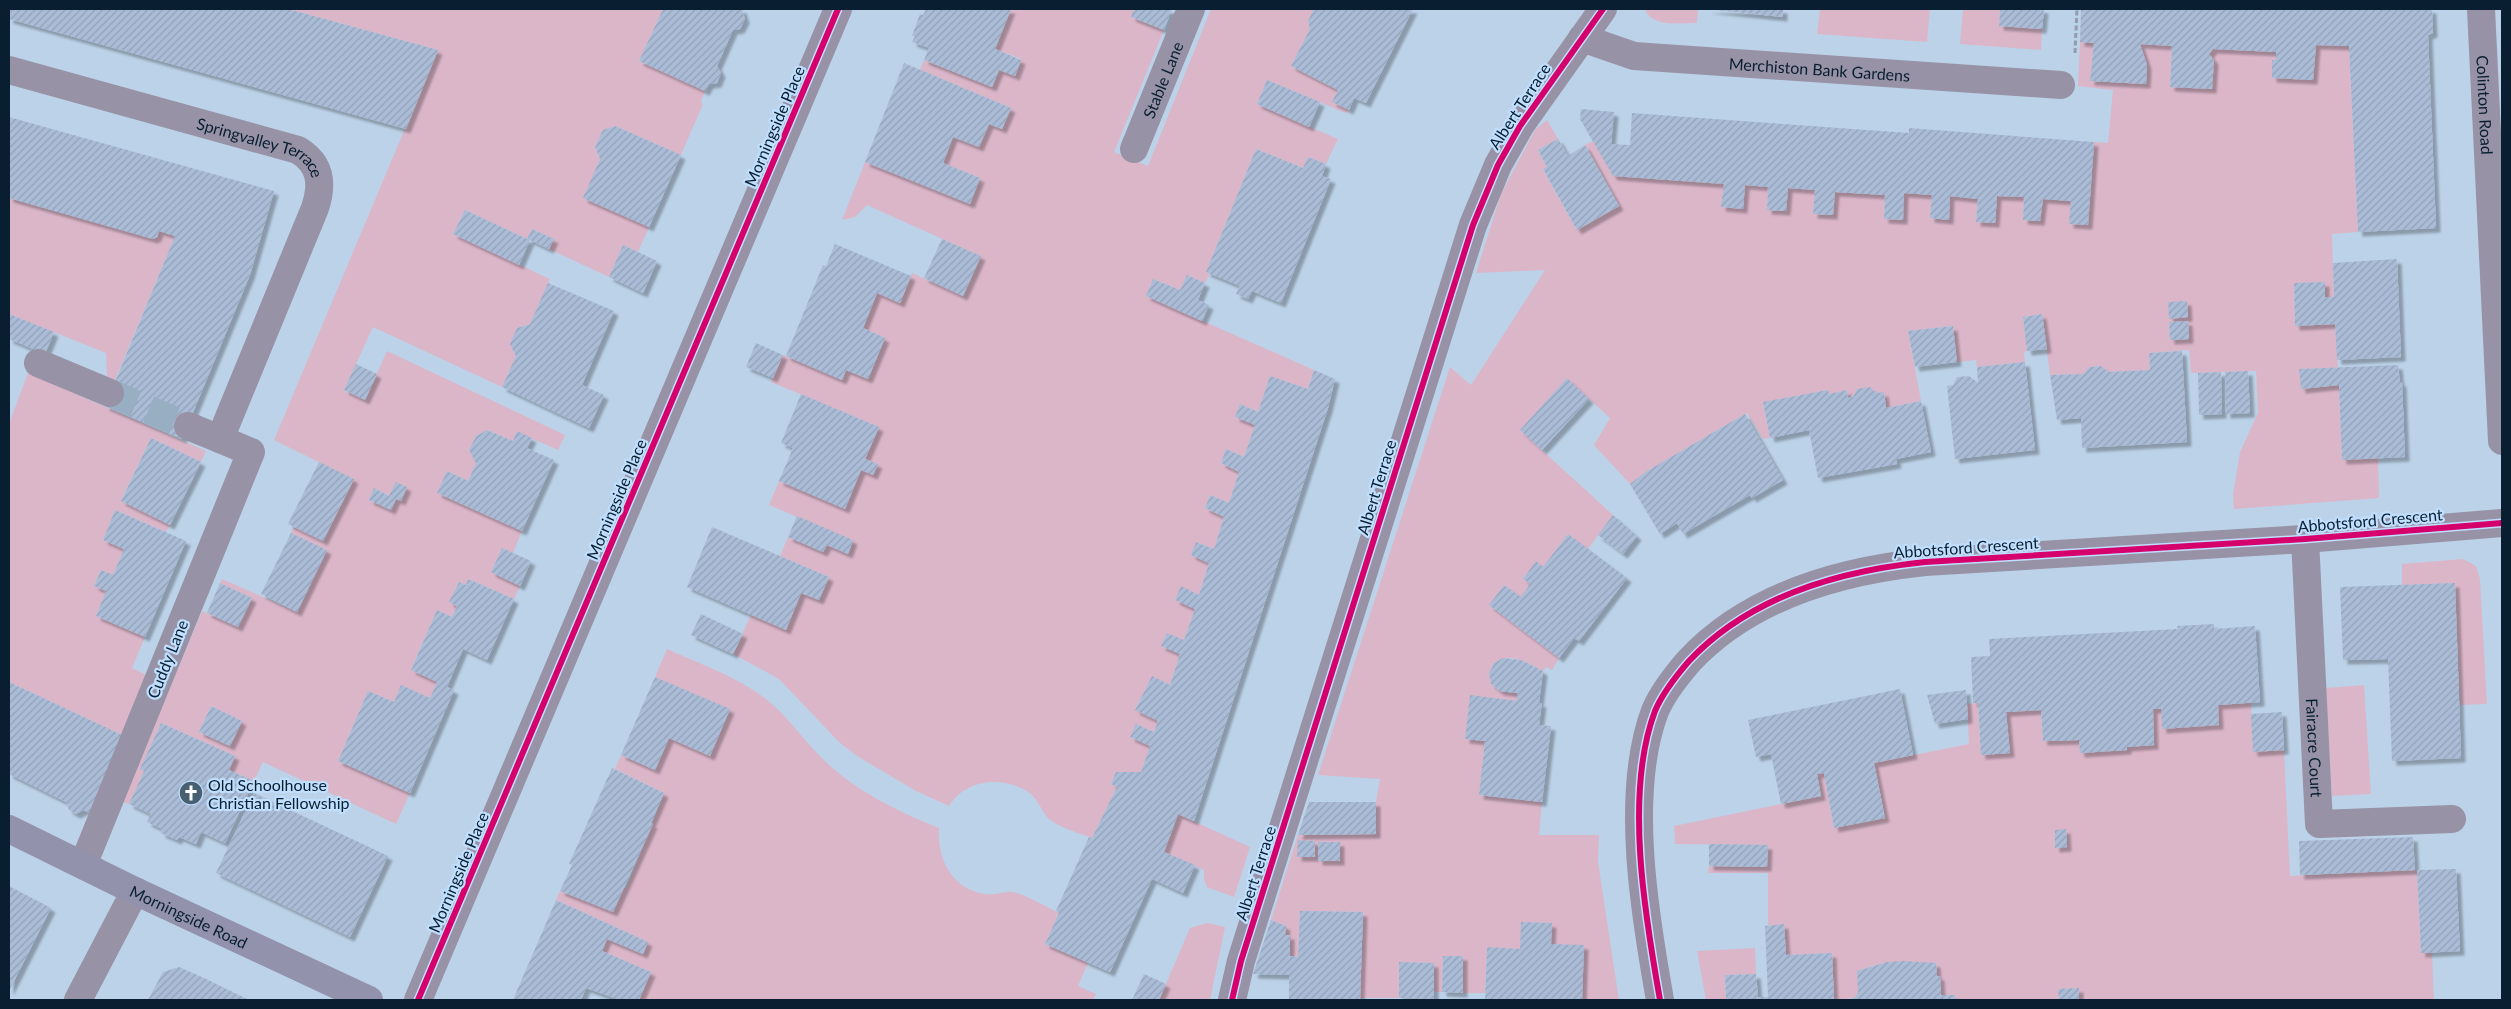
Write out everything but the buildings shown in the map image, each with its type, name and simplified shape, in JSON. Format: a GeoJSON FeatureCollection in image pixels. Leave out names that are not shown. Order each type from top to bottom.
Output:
{"type":"FeatureCollection","features":[{"type":"Feature","properties":{"kind":"main road","name":"Morningside Road"},"geometry":{"type":"LineString","coordinates":[[9,829],[135,891],[369,1000]]}},
{"type":"Feature","properties":{"kind":"street","name":"Morningside Place"},"geometry":{"type":"LineString","coordinates":[[418,1000],[838,9]]}},
{"type":"Feature","properties":{"kind":"street","name":"Stable Lane"},"geometry":{"type":"LineString","coordinates":[[1134,149],[1191,9]]}},
{"type":"Feature","properties":{"kind":"street","name":"Albert Terrace"},"geometry":{"type":"LineString","coordinates":[[1232,1000],[1241,961],[1473,225],[1498,164],[1520,126],[1603,9]]}},
{"type":"Feature","properties":{"kind":"street","name":"Colinton Road"},"geometry":{"type":"LineString","coordinates":[[2481,9],[2494,130],[2502,441]]}},
{"type":"Feature","properties":{"kind":"street","name":"Merchiston Bank Gardens"},"geometry":{"type":"LineString","coordinates":[[1582,38],[1634,56],[2061,85]]}},
{"type":"Feature","properties":{"kind":"street","name":"Springvalley Terrace"},"geometry":{"type":"LineString","coordinates":[[9,70],[298,150],[313,162],[318,170],[320,188],[315,208],[220,439]]}},
{"type":"Feature","properties":{"kind":"street"},"geometry":{"type":"LineString","coordinates":[[38,363],[110,393]]}},
{"type":"Feature","properties":{"kind":"street"},"geometry":{"type":"LineString","coordinates":[[188,426],[220,439]]}},
{"type":"Feature","properties":{"kind":"street","name":"Cuddy Lane"},"geometry":{"type":"LineString","coordinates":[[83,865],[251,452],[220,439]]}},
{"type":"Feature","properties":{"kind":"street","name":"Abbotsford Crescent"},"geometry":{"type":"LineString","coordinates":[[1660,1000],[1646,921],[1639,834],[1642,776],[1648,735],[1665,691],[1709,640],[1768,602],[1828,580],[1895,565],[2305,539],[2502,523]]}},
{"type":"Feature","properties":{"kind":"street","name":"Fairacre Court"},"geometry":{"type":"LineString","coordinates":[[2305,539],[2319,824],[2452,820]]}},
{"type":"Feature","properties":{"kind":"street"},"geometry":{"type":"LineString","coordinates":[[78,1000],[135,891]]}},
{"type":"Feature","properties":{"kind":"path"},"geometry":{"type":"LineString","coordinates":[[2061,85],[2074,71],[2077,9]]}},
{"type":"Feature","properties":{"kind":"shaded area"},"geometry":{"type":"Polygon","coordinates":[[[288,9],[663,9],[639,61],[705,91],[701,102],[703,104],[681,155],[615,126],[603,130],[595,147],[600,159],[584,198],[649,227],[638,252],[623,245],[609,277],[549,249],[554,239],[532,229],[527,239],[465,210],[453,234],[550,279],[530,324],[517,328],[511,344],[516,356],[502,387],[373,327],[344,390],[365,400],[387,351],[565,435],[558,450],[517,432],[513,441],[487,430],[476,436],[469,450],[476,463],[468,481],[447,471],[438,493],[522,531],[513,553],[502,548],[491,572],[520,586],[514,599],[469,579],[466,585],[458,582],[450,602],[457,606],[452,617],[437,610],[411,669],[437,682],[430,698],[401,686],[394,702],[368,691],[338,761],[410,793],[396,824],[263,762],[254,781],[229,770],[235,756],[161,723],[140,769],[144,771],[129,804],[123,802],[202,611],[238,627],[252,598],[220,583],[222,579],[297,612],[327,550],[291,533],[294,527],[323,541],[353,479],[274,440],[438,50],[288,9]],[[374,488],[369,500],[391,510],[396,499],[374,488]],[[211,706],[199,732],[230,746],[242,721],[211,706]]]}},
{"type":"Feature","properties":{"kind":"shaded area"},"geometry":{"type":"Polygon","coordinates":[[[1011,9],[1134,9],[1131,17],[1164,30],[1114,152],[1148,166],[1211,9],[1314,9],[1308,21],[1310,29],[1291,66],[1338,90],[1349,110],[1346,113],[1267,80],[1257,104],[1338,139],[1326,164],[1308,157],[1303,168],[1256,149],[1206,272],[1210,274],[1205,283],[1187,275],[1180,290],[1153,279],[1146,296],[1314,370],[1308,389],[1270,377],[1258,412],[1240,404],[1235,417],[1255,425],[1244,457],[1226,449],[1221,463],[1239,472],[1229,503],[1210,495],[1205,508],[1224,517],[1214,549],[1197,542],[1191,555],[1209,563],[1199,595],[1181,587],[1176,600],[1195,609],[1184,640],[1167,633],[1161,646],[1180,654],[1170,685],[1152,677],[1135,709],[1158,721],[1154,732],[1136,724],[1130,737],[1150,746],[1141,772],[1116,772],[1111,784],[1117,787],[1092,838],[1053,822],[1047,817],[1031,794],[1010,784],[987,782],[976,785],[956,797],[949,806],[916,791],[857,756],[840,743],[779,679],[733,654],[751,615],[785,629],[801,593],[819,600],[829,577],[780,556],[788,537],[823,552],[827,545],[848,554],[853,541],[769,505],[779,481],[861,470],[873,475],[877,464],[865,459],[879,427],[771,382],[783,355],[842,380],[846,370],[868,379],[885,338],[863,328],[877,293],[900,303],[912,273],[963,296],[980,256],[867,205],[855,217],[842,220],[865,162],[970,203],[980,178],[943,163],[953,137],[979,147],[989,124],[1002,129],[1011,108],[920,70],[924,60],[992,87],[999,70],[1015,76],[1021,59],[995,49],[1011,9]]]}},
{"type":"Feature","properties":{"kind":"shaded area"},"geometry":{"type":"Polygon","coordinates":[[[1645,9],[1698,9],[1697,23],[1675,24],[1660,22],[1649,15],[1645,9]]]}},
{"type":"Feature","properties":{"kind":"shaded area"},"geometry":{"type":"Polygon","coordinates":[[[1820,9],[1930,9],[1927,42],[1817,34],[1820,9]]]}},
{"type":"Feature","properties":{"kind":"shaded area"},"geometry":{"type":"Polygon","coordinates":[[[1963,9],[2000,9],[1999,26],[2042,29],[2041,50],[1960,44],[1963,9]]]}},
{"type":"Feature","properties":{"kind":"shaded area"},"geometry":{"type":"Polygon","coordinates":[[[2080,42],[2094,43],[2090,81],[2146,84],[2147,65],[2140,44],[2172,46],[2170,87],[2211,89],[2209,54],[2213,49],[2276,52],[2276,60],[2272,60],[2272,78],[2312,80],[2316,45],[2349,46],[2358,232],[2332,234],[2334,297],[2325,297],[2324,282],[2294,284],[2295,326],[2335,324],[2338,368],[2300,369],[2301,389],[2339,385],[2342,459],[2378,458],[2379,498],[2234,509],[2233,495],[2240,452],[2258,413],[2256,371],[2191,373],[2189,350],[2149,353],[2150,370],[2108,372],[2101,366],[2089,367],[2084,374],[2050,375],[2042,314],[2023,317],[2027,351],[2024,352],[2025,362],[1977,367],[1976,360],[1957,362],[1952,326],[1908,331],[1921,401],[1886,408],[1884,392],[1876,393],[1869,387],[1848,398],[1847,390],[1829,394],[1828,390],[1763,403],[1770,438],[1763,439],[1747,413],[1647,471],[1630,484],[1594,445],[1610,418],[1567,379],[1520,430],[1613,515],[1588,549],[1568,534],[1543,567],[1536,562],[1523,578],[1530,584],[1521,597],[1504,585],[1489,605],[1559,658],[1552,670],[1546,667],[1543,671],[1513,658],[1502,659],[1493,664],[1490,673],[1491,683],[1500,691],[1517,693],[1517,701],[1471,696],[1465,739],[1485,741],[1479,795],[1542,802],[1539,835],[1599,835],[1598,862],[1619,1000],[1582,1000],[1584,946],[1551,944],[1551,923],[1522,922],[1520,949],[1487,948],[1485,993],[1463,993],[1463,956],[1443,956],[1442,992],[1434,992],[1434,963],[1399,962],[1399,998],[1360,998],[1363,912],[1300,911],[1298,957],[1290,956],[1290,936],[1285,935],[1286,926],[1271,920],[1298,835],[1376,834],[1376,802],[1380,779],[1318,775],[1450,367],[1471,385],[1545,270],[1476,273],[1501,194],[1535,130],[1547,120],[1558,139],[1538,150],[1547,167],[1543,170],[1577,230],[1619,206],[1585,145],[1593,141],[1724,184],[1722,207],[1743,209],[1745,185],[1768,187],[1767,210],[1785,211],[1788,188],[1815,190],[1813,214],[1832,215],[1835,192],[1885,195],[1884,218],[1902,220],[1904,193],[1932,195],[1930,218],[1948,220],[1950,196],[1978,199],[1976,222],[1995,223],[1997,196],[2024,197],[2023,220],[2040,221],[2042,199],[2071,201],[2088,225],[2094,142],[2108,143],[2113,90],[2078,86],[2080,42]],[[2188,322],[2169,323],[2170,340],[2189,339],[2188,322]]]}},
{"type":"Feature","properties":{"kind":"shaded area"},"geometry":{"type":"Polygon","coordinates":[[[9,198],[153,239],[157,237],[159,231],[175,236],[115,380],[107,376],[106,353],[9,314],[9,198]]]}},
{"type":"Feature","properties":{"kind":"shaded area"},"geometry":{"type":"Polygon","coordinates":[[[28,373],[206,451],[201,462],[151,438],[121,500],[170,525],[166,532],[115,510],[103,540],[124,549],[113,575],[100,571],[94,586],[106,591],[96,616],[145,637],[132,668],[148,676],[122,735],[9,682],[9,424],[28,373]]]}},
{"type":"Feature","properties":{"kind":"shaded area"},"geometry":{"type":"Polygon","coordinates":[[[2463,559],[2476,566],[2480,579],[2487,704],[2460,705],[2455,583],[2402,585],[2402,564],[2463,559]]]}},
{"type":"Feature","properties":{"kind":"shaded area"},"geometry":{"type":"Polygon","coordinates":[[[667,649],[718,671],[755,691],[782,714],[827,763],[852,783],[894,808],[939,828],[939,840],[944,861],[955,879],[964,886],[985,894],[1016,893],[1059,913],[1045,944],[1088,963],[1078,986],[1096,994],[1093,1000],[639,1000],[651,972],[602,951],[607,939],[643,954],[648,942],[556,900],[560,891],[626,888],[664,793],[615,769],[621,755],[655,770],[669,738],[710,755],[730,710],[655,677],[667,649]]]}},
{"type":"Feature","properties":{"kind":"shaded area"},"geometry":{"type":"Polygon","coordinates":[[[2364,685],[2371,794],[2332,796],[2325,688],[2364,685]]]}},
{"type":"Feature","properties":{"kind":"shaded area"},"geometry":{"type":"Polygon","coordinates":[[[1978,703],[1981,755],[2010,753],[2006,712],[2041,710],[2043,741],[2079,740],[2081,753],[2127,750],[2127,747],[2154,745],[2153,709],[2251,703],[2253,751],[2284,750],[2290,876],[2417,870],[2421,953],[2432,953],[2434,1000],[2079,1000],[2079,989],[2059,989],[2059,1000],[1955,1000],[1954,995],[1941,995],[1940,976],[1937,976],[1936,963],[1888,963],[1858,971],[1858,993],[1854,998],[1834,1000],[1832,953],[1786,955],[1784,925],[1768,925],[1768,873],[1708,873],[1709,866],[1767,867],[1768,845],[1675,844],[1674,826],[1821,796],[1817,774],[1824,773],[1834,828],[1885,818],[1874,763],[1969,744],[1967,704],[1978,703]],[[2055,830],[2055,848],[2067,847],[2066,830],[2055,830]]]}},
{"type":"Feature","properties":{"kind":"shaded area"},"geometry":{"type":"Polygon","coordinates":[[[1178,814],[1250,847],[1234,897],[1207,887],[1204,879],[1204,870],[1164,852],[1178,814]]]}},
{"type":"Feature","properties":{"kind":"shaded area"},"geometry":{"type":"Polygon","coordinates":[[[1207,923],[1225,927],[1210,1000],[1159,1000],[1190,928],[1207,923]]]}},
{"type":"Feature","properties":{"kind":"shaded area"},"geometry":{"type":"Polygon","coordinates":[[[1755,948],[1756,974],[1725,975],[1726,1000],[1706,1000],[1697,951],[1755,948]]]}},
{"type":"Feature","properties":{"kind":"tunnel"},"geometry":{"type":"LineString","coordinates":[[110,393],[188,426]]}},
{"type":"Feature","properties":{"kind":"cycle path"},"geometry":{"type":"LineString","coordinates":[[418,1000],[838,9]]}},
{"type":"Feature","properties":{"kind":"cycle path"},"geometry":{"type":"LineString","coordinates":[[1232,1000],[1241,961],[1473,225],[1498,165],[1520,126],[1603,9]]}},
{"type":"Feature","properties":{"kind":"cycle path"},"geometry":{"type":"LineString","coordinates":[[1660,1000],[1640,855],[1639,816],[1641,779],[1646,744],[1655,711],[1675,678],[1689,661],[1713,638],[1739,619],[1797,590],[1828,580],[1892,566],[1925,562],[2305,539],[2502,523]]}},
{"type":"Feature","properties":{"kind":"place","name":"Old Schoolhouse Christian Fellowship"},"geometry":{"type":"Point","coordinates":[191,793]}}]}
